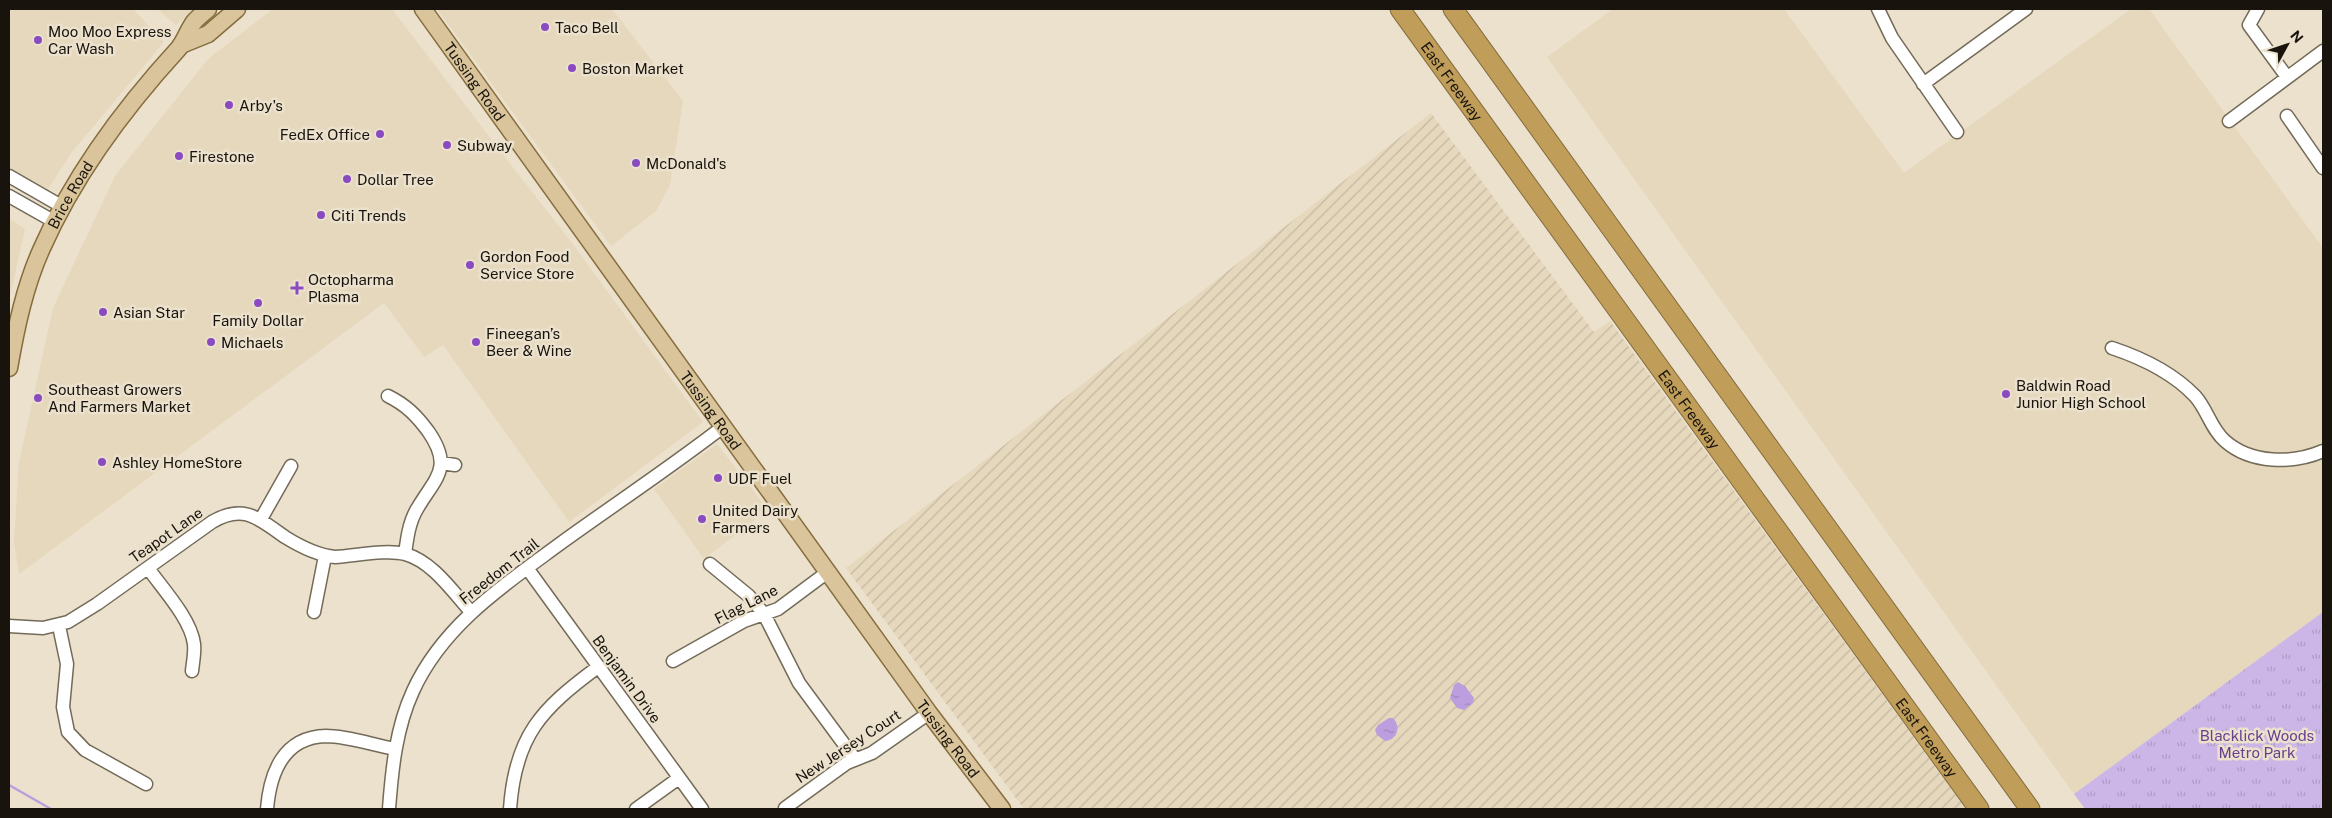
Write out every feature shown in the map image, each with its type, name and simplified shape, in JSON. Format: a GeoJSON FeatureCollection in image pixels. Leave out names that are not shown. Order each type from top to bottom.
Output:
{"type":"FeatureCollection","features":[{"type":"Feature","properties":{"kind":"highway"},"geometry":{"type":"LineString","coordinates":[[1387,9],[1479,131],[1555,224]]}},
{"type":"Feature","properties":{"kind":"highway","name":"East Freeway"},"geometry":{"type":"LineString","coordinates":[[1400,9],[1980,809]]}},
{"type":"Feature","properties":{"kind":"highway"},"geometry":{"type":"LineString","coordinates":[[1453,9],[2030,809]]}},
{"type":"Feature","properties":{"kind":"main road","name":"Brice Road"},"geometry":{"type":"LineString","coordinates":[[9,368],[18,320],[41,248],[63,207],[88,162],[114,124],[181,45],[194,21],[208,9]]}},
{"type":"Feature","properties":{"kind":"main road","name":"Brice Road"},"geometry":{"type":"LineString","coordinates":[[181,45],[208,34],[238,9]]}},
{"type":"Feature","properties":{"kind":"main road","name":"Tussing Road"},"geometry":{"type":"LineString","coordinates":[[422,9],[624,291],[829,571],[929,713],[1002,809]]}},
{"type":"Feature","properties":{"kind":"street"},"geometry":{"type":"LineString","coordinates":[[1878,9],[1892,38],[1957,132]]}},
{"type":"Feature","properties":{"kind":"street"},"geometry":{"type":"LineString","coordinates":[[2258,9],[2249,25],[2287,77]]}},
{"type":"Feature","properties":{"kind":"street"},"geometry":{"type":"LineString","coordinates":[[1923,84],[2019,11]]}},
{"type":"Feature","properties":{"kind":"street"},"geometry":{"type":"LineString","coordinates":[[2229,121],[2323,51]]}},
{"type":"Feature","properties":{"kind":"street"},"geometry":{"type":"LineString","coordinates":[[2287,116],[2323,168]]}},
{"type":"Feature","properties":{"kind":"street"},"geometry":{"type":"LineString","coordinates":[[9,176],[63,207]]}},
{"type":"Feature","properties":{"kind":"street"},"geometry":{"type":"LineString","coordinates":[[9,196],[55,222]]}},
{"type":"Feature","properties":{"kind":"street"},"geometry":{"type":"LineString","coordinates":[[2112,348],[2132,355],[2172,377],[2194,396],[2225,442],[2251,455],[2276,460],[2294,459],[2323,452]]}},
{"type":"Feature","properties":{"kind":"street"},"geometry":{"type":"LineString","coordinates":[[388,396],[404,404],[417,417],[437,446],[441,464],[437,480],[416,510],[405,554],[421,561],[429,568],[471,612]]}},
{"type":"Feature","properties":{"kind":"street","name":"Freedom Trail"},"geometry":{"type":"LineString","coordinates":[[389,809],[395,749],[402,719],[412,691],[427,664],[446,638],[471,612],[527,568],[724,426]]}},
{"type":"Feature","properties":{"kind":"street"},"geometry":{"type":"LineString","coordinates":[[441,464],[455,465]]}},
{"type":"Feature","properties":{"kind":"street"},"geometry":{"type":"LineString","coordinates":[[261,519],[291,466]]}},
{"type":"Feature","properties":{"kind":"street","name":"Teapot Lane"},"geometry":{"type":"LineString","coordinates":[[9,626],[43,628],[59,626],[97,604],[220,517],[244,513],[261,519],[299,545],[325,556],[405,554]]}},
{"type":"Feature","properties":{"kind":"street"},"geometry":{"type":"LineString","coordinates":[[314,612],[325,556]]}},
{"type":"Feature","properties":{"kind":"street"},"geometry":{"type":"LineString","coordinates":[[710,564],[749,596],[764,614],[800,683],[855,759]]}},
{"type":"Feature","properties":{"kind":"street"},"geometry":{"type":"LineString","coordinates":[[148,568],[184,619],[190,631],[194,644],[192,671]]}},
{"type":"Feature","properties":{"kind":"street","name":"Benjamin Drive"},"geometry":{"type":"LineString","coordinates":[[527,568],[702,809]]}},
{"type":"Feature","properties":{"kind":"street","name":"Flag Lane"},"geometry":{"type":"LineString","coordinates":[[673,661],[744,621],[778,609],[829,571]]}},
{"type":"Feature","properties":{"kind":"street"},"geometry":{"type":"LineString","coordinates":[[59,626],[66,664],[63,707],[68,732],[85,750],[146,784]]}},
{"type":"Feature","properties":{"kind":"street"},"geometry":{"type":"LineString","coordinates":[[510,809],[513,782],[519,756],[537,721],[558,698],[598,667]]}},
{"type":"Feature","properties":{"kind":"street","name":"New Jersey Court"},"geometry":{"type":"LineString","coordinates":[[785,808],[855,759],[872,753],[929,713]]}},
{"type":"Feature","properties":{"kind":"street"},"geometry":{"type":"LineString","coordinates":[[268,809],[270,784],[279,762],[290,750],[304,742],[328,736],[395,749]]}},
{"type":"Feature","properties":{"kind":"street"},"geometry":{"type":"LineString","coordinates":[[636,809],[679,778]]}},
{"type":"Feature","properties":{"kind":"shaded area"},"geometry":{"type":"Polygon","coordinates":[[[9,9],[133,9],[164,42],[72,152],[48,189],[20,175],[9,167],[9,9]]]}},
{"type":"Feature","properties":{"kind":"shaded area"},"geometry":{"type":"Polygon","coordinates":[[[157,9],[196,9],[176,25],[157,9]]]}},
{"type":"Feature","properties":{"kind":"shaded area"},"geometry":{"type":"Polygon","coordinates":[[[273,9],[392,9],[572,243],[703,422],[569,522],[443,345],[424,357],[384,303],[19,574],[14,542],[19,462],[53,308],[115,176],[208,59],[273,9]]]}},
{"type":"Feature","properties":{"kind":"shaded area"},"geometry":{"type":"Polygon","coordinates":[[[437,9],[612,9],[683,101],[670,185],[656,211],[611,246],[437,9]]]}},
{"type":"Feature","properties":{"kind":"shaded area"},"geometry":{"type":"Polygon","coordinates":[[[1613,9],[1784,9],[1904,173],[2131,9],[2149,9],[2323,248],[2323,612],[2074,794],[1547,57],[1613,9]]]}},
{"type":"Feature","properties":{"kind":"shaded area"},"geometry":{"type":"Polygon","coordinates":[[[1431,113],[1594,332],[1610,321],[1966,809],[1024,809],[846,568],[1431,113]]]}},
{"type":"Feature","properties":{"kind":"shaded area"},"geometry":{"type":"Polygon","coordinates":[[[9,218],[25,229],[9,301],[9,218]]]}},
{"type":"Feature","properties":{"kind":"shaded area"},"geometry":{"type":"Polygon","coordinates":[[[717,444],[768,510],[704,559],[654,489],[717,444]]]}},
{"type":"Feature","properties":{"kind":"green space","name":"Blacklick Woods Metro Park"},"geometry":{"type":"Polygon","coordinates":[[[2323,612],[2323,809],[2085,809],[2074,794],[2323,612]]]}},
{"type":"Feature","properties":{"kind":"water"},"geometry":{"type":"Polygon","coordinates":[[[1458,682],[1465,686],[1474,698],[1473,703],[1464,710],[1457,708],[1450,698],[1454,685],[1458,682]]]}},
{"type":"Feature","properties":{"kind":"water"},"geometry":{"type":"Polygon","coordinates":[[[1389,718],[1393,718],[1395,721],[1397,732],[1393,738],[1385,741],[1377,735],[1375,730],[1378,725],[1389,718]]]}},
{"type":"Feature","properties":{"kind":"waterway"},"geometry":{"type":"LineString","coordinates":[[9,785],[51,809]]}},
{"type":"Feature","properties":{"kind":"place","name":"Taco Bell"},"geometry":{"type":"Point","coordinates":[545,27]}},
{"type":"Feature","properties":{"kind":"place","name":"Moo Moo Express Car Wash"},"geometry":{"type":"Point","coordinates":[38,40]}},
{"type":"Feature","properties":{"kind":"place","name":"Boston Market"},"geometry":{"type":"Point","coordinates":[572,68]}},
{"type":"Feature","properties":{"kind":"place","name":"Arby's"},"geometry":{"type":"Point","coordinates":[229,105]}},
{"type":"Feature","properties":{"kind":"place","name":"FedEx Office"},"geometry":{"type":"Point","coordinates":[380,134]}},
{"type":"Feature","properties":{"kind":"place","name":"Subway"},"geometry":{"type":"Point","coordinates":[447,145]}},
{"type":"Feature","properties":{"kind":"place","name":"Firestone"},"geometry":{"type":"Point","coordinates":[179,156]}},
{"type":"Feature","properties":{"kind":"place","name":"McDonald's"},"geometry":{"type":"Point","coordinates":[636,163]}},
{"type":"Feature","properties":{"kind":"place","name":"Dollar Tree"},"geometry":{"type":"Point","coordinates":[347,179]}},
{"type":"Feature","properties":{"kind":"place","name":"Citi Trends"},"geometry":{"type":"Point","coordinates":[321,215]}},
{"type":"Feature","properties":{"kind":"place","name":"Gordon Food Service Store"},"geometry":{"type":"Point","coordinates":[470,265]}},
{"type":"Feature","properties":{"kind":"place","name":"Octopharma Plasma"},"geometry":{"type":"Point","coordinates":[297,288]}},
{"type":"Feature","properties":{"kind":"place","name":"Family Dollar"},"geometry":{"type":"Point","coordinates":[258,303]}},
{"type":"Feature","properties":{"kind":"place","name":"Asian Star"},"geometry":{"type":"Point","coordinates":[103,312]}},
{"type":"Feature","properties":{"kind":"place","name":"Michaels"},"geometry":{"type":"Point","coordinates":[211,342]}},
{"type":"Feature","properties":{"kind":"place","name":"Fineegan’s Beer & Wine"},"geometry":{"type":"Point","coordinates":[476,342]}},
{"type":"Feature","properties":{"kind":"place","name":"Baldwin Road Junior High School"},"geometry":{"type":"Point","coordinates":[2006,394]}},
{"type":"Feature","properties":{"kind":"place","name":"Southeast Growers And Farmers Market"},"geometry":{"type":"Point","coordinates":[38,398]}},
{"type":"Feature","properties":{"kind":"place","name":"Ashley HomeStore"},"geometry":{"type":"Point","coordinates":[102,462]}},
{"type":"Feature","properties":{"kind":"place","name":"UDF Fuel"},"geometry":{"type":"Point","coordinates":[718,478]}},
{"type":"Feature","properties":{"kind":"place","name":"United Dairy Farmers"},"geometry":{"type":"Point","coordinates":[702,519]}}]}
